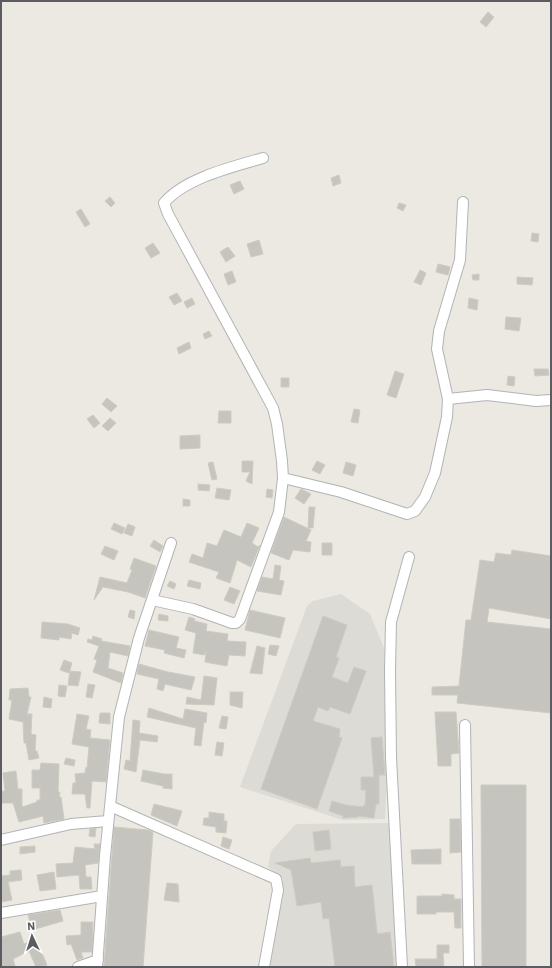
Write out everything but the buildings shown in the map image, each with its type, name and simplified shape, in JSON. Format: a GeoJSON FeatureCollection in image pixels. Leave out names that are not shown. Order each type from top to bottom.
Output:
{"type":"FeatureCollection","features":[{"type":"Feature","properties":{"kind":"street"},"geometry":{"type":"LineString","coordinates":[[152,600],[200,611],[232,623],[236,623],[240,619],[279,512],[283,478],[277,424],[273,408],[168,214],[164,203],[176,191],[190,184],[263,158]]}},
{"type":"Feature","properties":{"kind":"street"},"geometry":{"type":"LineString","coordinates":[[283,478],[341,492],[407,514],[415,511],[425,497],[435,473],[447,417],[448,399],[436,350],[439,331],[460,260],[463,202]]}},
{"type":"Feature","properties":{"kind":"street"},"geometry":{"type":"LineString","coordinates":[[448,399],[486,396],[536,401],[551,400]]}},
{"type":"Feature","properties":{"kind":"street"},"geometry":{"type":"LineString","coordinates":[[78,967],[97,963],[108,821],[119,717],[139,638],[171,543]]}},
{"type":"Feature","properties":{"kind":"street"},"geometry":{"type":"LineString","coordinates":[[402,967],[390,758],[390,664],[391,622],[409,557]]}},
{"type":"Feature","properties":{"kind":"street"},"geometry":{"type":"LineString","coordinates":[[466,725],[469,967]]}},
{"type":"Feature","properties":{"kind":"street"},"geometry":{"type":"LineString","coordinates":[[110,806],[276,880],[278,890],[264,967]]}},
{"type":"Feature","properties":{"kind":"street"},"geometry":{"type":"LineString","coordinates":[[1,840],[71,824],[108,821]]}},
{"type":"Feature","properties":{"kind":"street"},"geometry":{"type":"LineString","coordinates":[[1,913],[102,896]]}},
{"type":"Feature","properties":{"kind":"shaded area"},"geometry":{"type":"Polygon","coordinates":[[[341,594],[370,614],[384,648],[389,740],[385,819],[343,820],[240,787],[307,606],[313,601],[341,594]]]}},
{"type":"Feature","properties":{"kind":"shaded area"},"geometry":{"type":"Polygon","coordinates":[[[390,823],[399,967],[270,967],[283,879],[268,867],[271,851],[296,824],[390,823]]]}}]}
